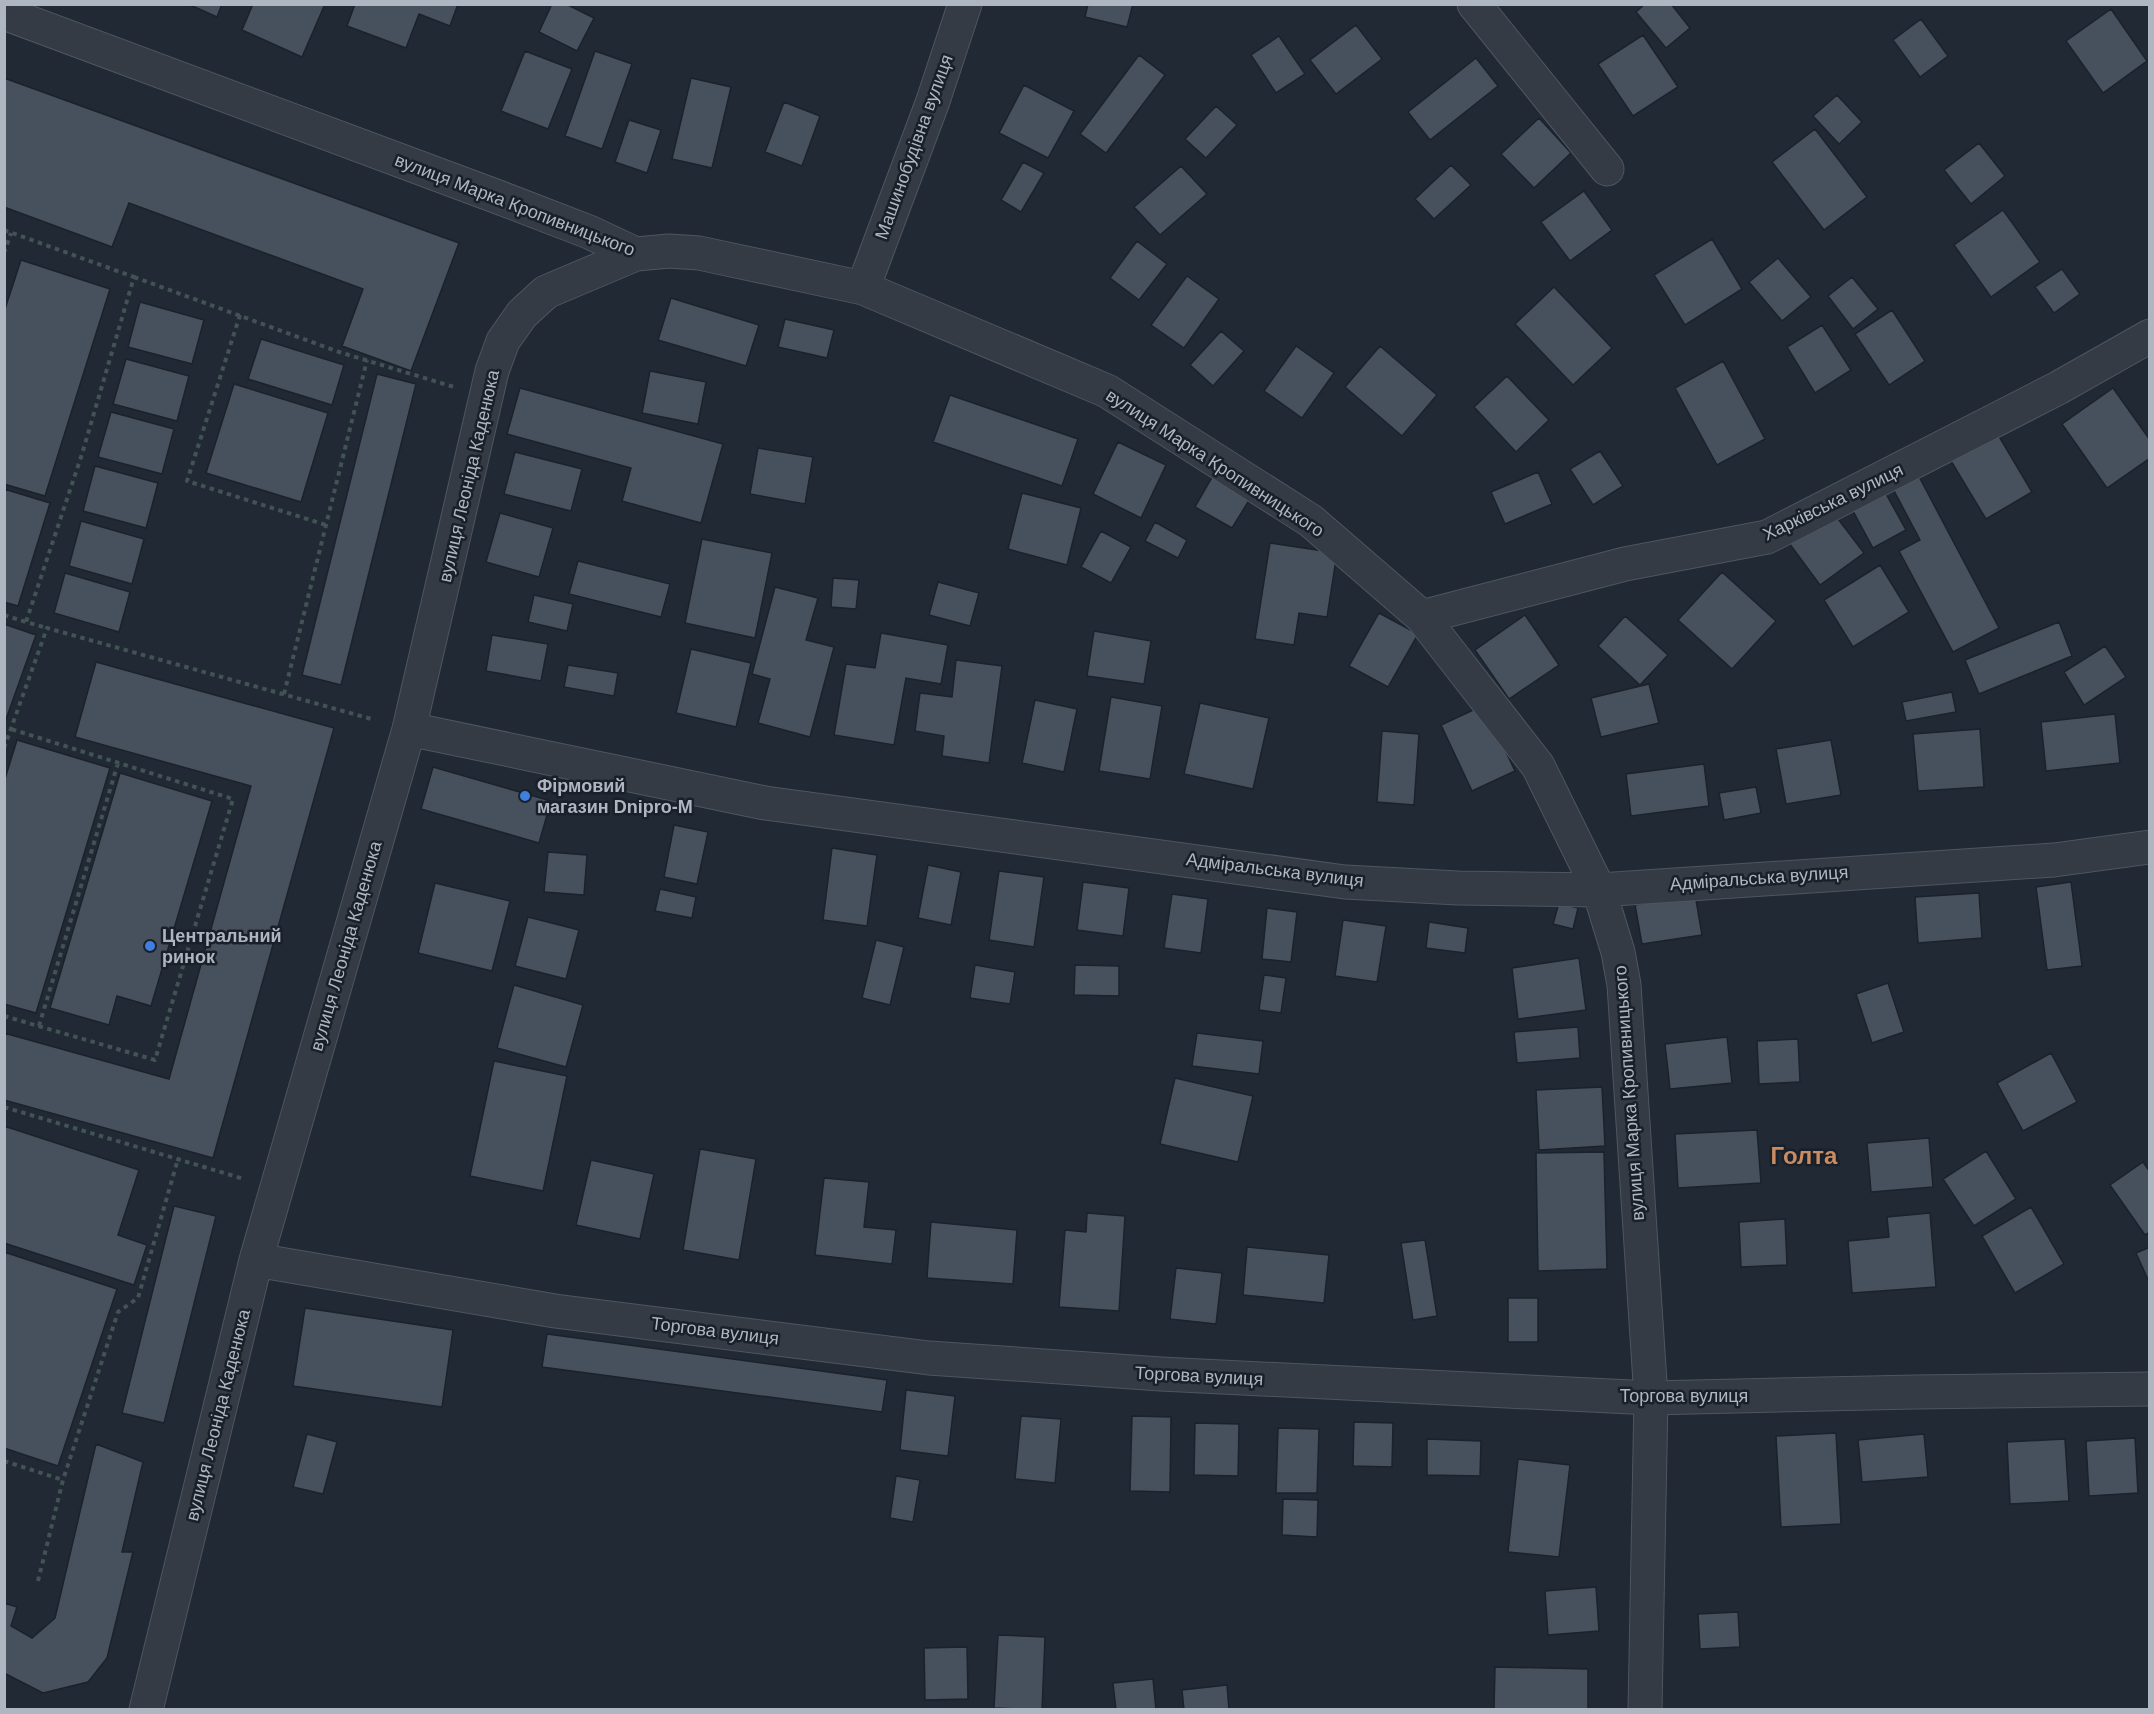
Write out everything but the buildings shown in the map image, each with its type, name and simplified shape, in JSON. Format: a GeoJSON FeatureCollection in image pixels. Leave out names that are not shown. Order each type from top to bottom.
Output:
{"type":"FeatureCollection","features":[{"type":"Feature","properties":{"kind":"street","name":"Машинобудівна вулиця"},"geometry":{"type":"LineString","coordinates":[[863,288],[933,101],[965,4]]}},
{"type":"Feature","properties":{"kind":"street"},"geometry":{"type":"LineString","coordinates":[[1474,4],[1607,168]]}},
{"type":"Feature","properties":{"kind":"street","name":"вулиця Марка Кропивницького"},"geometry":{"type":"LineString","coordinates":[[4,13],[508,201],[589,232],[636,254],[669,251],[702,254],[863,288],[1107,391],[1311,521],[1422,617],[1538,766],[1599,890],[1618,952],[1624,985],[1651,1398],[1645,1710]]}},
{"type":"Feature","properties":{"kind":"street","name":"вулиця Леоніда Каденюка"},"geometry":{"type":"LineString","coordinates":[[146,1710],[256,1260],[409,729],[492,371],[503,341],[522,314],[546,292],[636,254]]}},
{"type":"Feature","properties":{"kind":"street","name":"Харківська вулиця"},"geometry":{"type":"LineString","coordinates":[[1422,617],[1625,564],[1767,537],[2058,388],[2150,336]]}},
{"type":"Feature","properties":{"kind":"street","name":"Адміральська вулиця"},"geometry":{"type":"LineString","coordinates":[[409,729],[765,802],[1345,882],[1458,888],[1599,890],[2054,860],[2150,847]]}},
{"type":"Feature","properties":{"kind":"street","name":"Торгова вулиця"},"geometry":{"type":"LineString","coordinates":[[256,1260],[555,1311],[929,1358],[1161,1374],[1651,1398],[2150,1389]]}},
{"type":"Feature","properties":{"kind":"path"},"geometry":{"type":"LineString","coordinates":[[4,230],[367,360],[487,395]]}},
{"type":"Feature","properties":{"kind":"path"},"geometry":{"type":"LineString","coordinates":[[4,253],[11,233]]}},
{"type":"Feature","properties":{"kind":"path"},"geometry":{"type":"LineString","coordinates":[[26,622],[82,454],[134,277]]}},
{"type":"Feature","properties":{"kind":"path"},"geometry":{"type":"LineString","coordinates":[[240,315],[187,481],[326,525]]}},
{"type":"Feature","properties":{"kind":"path"},"geometry":{"type":"LineString","coordinates":[[284,694],[367,360]]}},
{"type":"Feature","properties":{"kind":"path"},"geometry":{"type":"LineString","coordinates":[[4,615],[409,729]]}},
{"type":"Feature","properties":{"kind":"path"},"geometry":{"type":"LineString","coordinates":[[4,748],[47,628]]}},
{"type":"Feature","properties":{"kind":"path"},"geometry":{"type":"LineString","coordinates":[[4,1016],[155,1060],[233,799],[10,729]]}},
{"type":"Feature","properties":{"kind":"path"},"geometry":{"type":"LineString","coordinates":[[39,1026],[118,763]]}},
{"type":"Feature","properties":{"kind":"path"},"geometry":{"type":"LineString","coordinates":[[4,1107],[277,1187]]}},
{"type":"Feature","properties":{"kind":"path"},"geometry":{"type":"LineString","coordinates":[[38,1581],[63,1480],[118,1312],[138,1298],[178,1159]]}},
{"type":"Feature","properties":{"kind":"path"},"geometry":{"type":"LineString","coordinates":[[4,1461],[63,1480]]}},
{"type":"Feature","properties":{"kind":"place","name":"Фірмовий магазин Dnipro-M"},"geometry":{"type":"Point","coordinates":[525,796]}},
{"type":"Feature","properties":{"kind":"place","name":"Центральний ринок"},"geometry":{"type":"Point","coordinates":[150,946]}},
{"type":"Feature","properties":{"kind":"district","name":"Голта"},"geometry":{"type":"Point","coordinates":[1804,1156]}}]}
